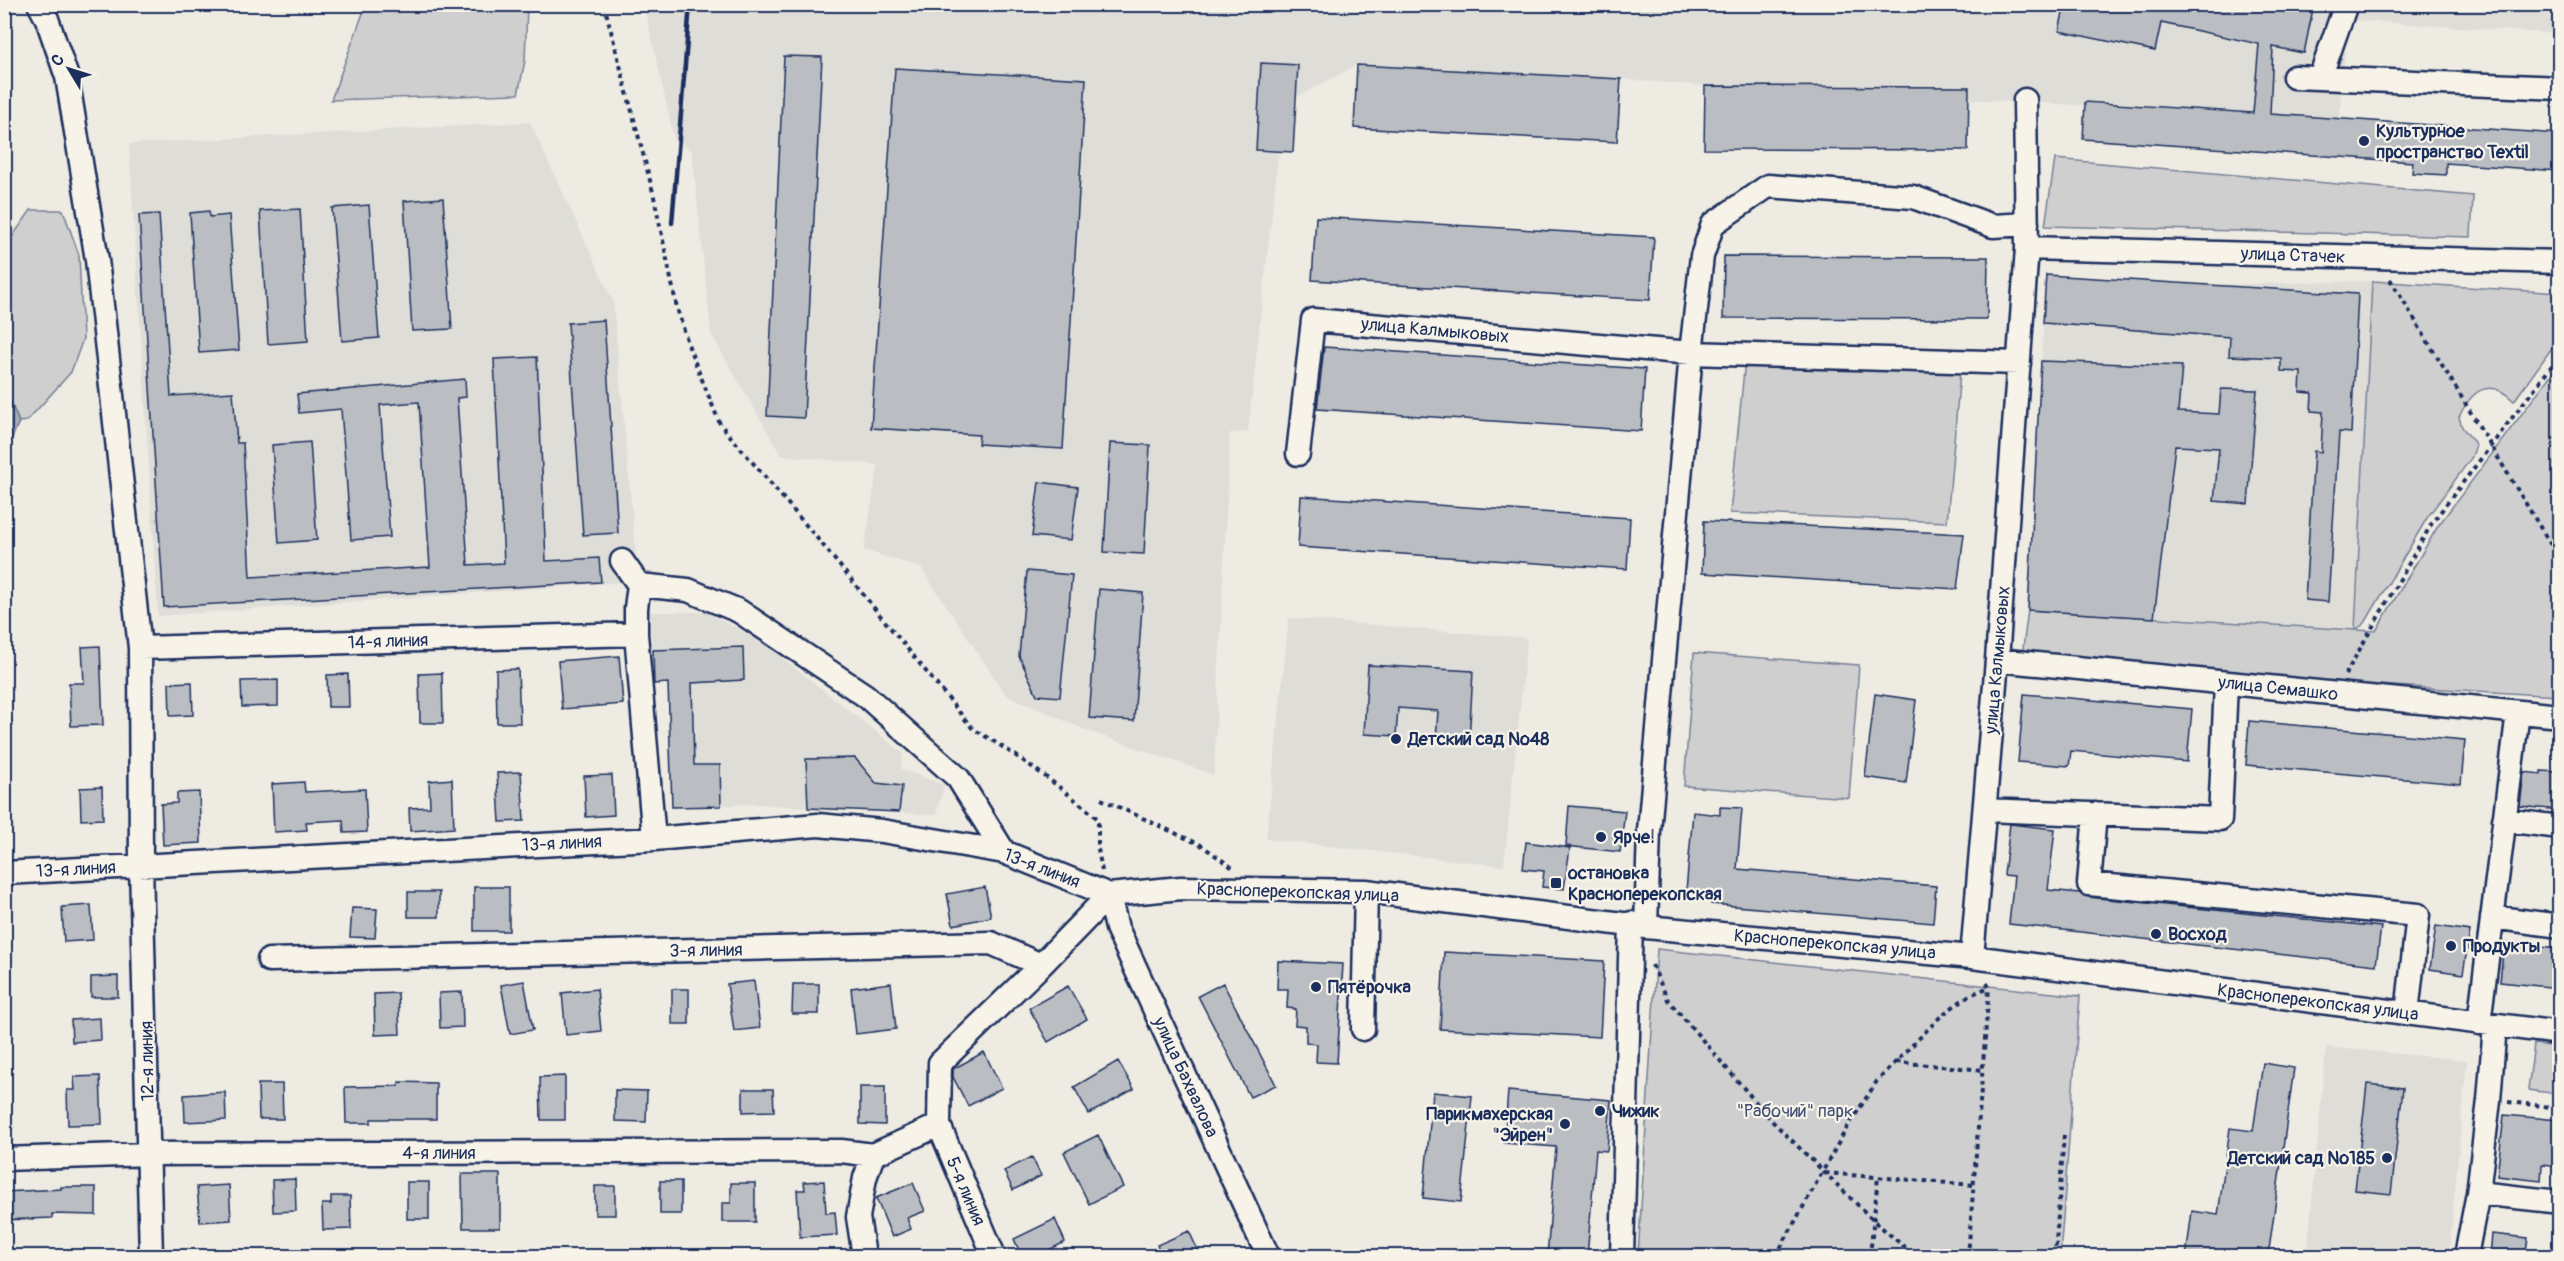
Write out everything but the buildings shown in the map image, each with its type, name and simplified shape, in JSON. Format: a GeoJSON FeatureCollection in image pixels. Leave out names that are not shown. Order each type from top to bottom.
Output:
{"type":"FeatureCollection","features":[{"type":"Feature","properties":{"kind":"street","name":"12-я линия"},"geometry":{"type":"LineString","coordinates":[[39,4],[47,19],[67,77],[97,260],[140,648],[141,865],[151,1257]]}},
{"type":"Feature","properties":{"kind":"street"},"geometry":{"type":"LineString","coordinates":[[2320,78],[2346,4]]}},
{"type":"Feature","properties":{"kind":"street"},"geometry":{"type":"LineString","coordinates":[[2294,77],[2559,88]]}},
{"type":"Feature","properties":{"kind":"street","name":"улица Калмыковых"},"geometry":{"type":"LineString","coordinates":[[1972,957],[1997,660],[2027,248],[2025,100]]}},
{"type":"Feature","properties":{"kind":"street"},"geometry":{"type":"LineString","coordinates":[[1623,1257],[1639,925],[1691,353],[1702,256],[1713,224],[1768,186],[1913,197],[1994,226],[2027,224]]}},
{"type":"Feature","properties":{"kind":"street","name":"улица Стачек"},"geometry":{"type":"LineString","coordinates":[[2027,248],[2559,262]]}},
{"type":"Feature","properties":{"kind":"street","name":"улица Калмыковых"},"geometry":{"type":"LineString","coordinates":[[1298,454],[1312,320],[1691,353],[2019,363]]}},
{"type":"Feature","properties":{"kind":"street"},"geometry":{"type":"LineString","coordinates":[[622,561],[639,585],[636,634],[654,839]]}},
{"type":"Feature","properties":{"kind":"street"},"geometry":{"type":"LineString","coordinates":[[639,585],[688,590],[739,611],[866,696],[958,778],[1004,852]]}},
{"type":"Feature","properties":{"kind":"street","name":"14-я линия"},"geometry":{"type":"LineString","coordinates":[[140,648],[636,634]]}},
{"type":"Feature","properties":{"kind":"street","name":"улица Семашко"},"geometry":{"type":"LineString","coordinates":[[1997,660],[2559,716]]}},
{"type":"Feature","properties":{"kind":"street"},"geometry":{"type":"LineString","coordinates":[[1985,810],[2220,819],[2226,683]]}},
{"type":"Feature","properties":{"kind":"street"},"geometry":{"type":"LineString","coordinates":[[2466,1257],[2478,1193],[2489,1100],[2487,1024],[2492,917],[2518,712]]}},
{"type":"Feature","properties":{"kind":"street"},"geometry":{"type":"LineString","coordinates":[[2095,814],[2089,884],[2418,915],[2407,1013]]}},
{"type":"Feature","properties":{"kind":"street"},"geometry":{"type":"LineString","coordinates":[[2504,820],[2559,827]]}},
{"type":"Feature","properties":{"kind":"street","name":"13-я линия"},"geometry":{"type":"LineString","coordinates":[[4,873],[654,839],[818,825],[882,831],[1004,852],[1109,895]]}},
{"type":"Feature","properties":{"kind":"street","name":"Красноперекопская улица"},"geometry":{"type":"LineString","coordinates":[[1109,895],[1180,888],[1366,891],[1639,925],[1972,957],[2559,1033]]}},
{"type":"Feature","properties":{"kind":"street"},"geometry":{"type":"LineString","coordinates":[[1363,1029],[1366,891]]}},
{"type":"Feature","properties":{"kind":"street"},"geometry":{"type":"LineString","coordinates":[[864,1257],[858,1217],[873,1155],[939,1125],[940,1063],[1109,895]]}},
{"type":"Feature","properties":{"kind":"street","name":"улица Бахвалова"},"geometry":{"type":"LineString","coordinates":[[1109,895],[1117,928],[1268,1257]]}},
{"type":"Feature","properties":{"kind":"street"},"geometry":{"type":"LineString","coordinates":[[2492,917],[2559,926]]}},
{"type":"Feature","properties":{"kind":"street","name":"3-я линия"},"geometry":{"type":"LineString","coordinates":[[269,960],[991,943],[1041,965]]}},
{"type":"Feature","properties":{"kind":"street","name":"5-я линия"},"geometry":{"type":"LineString","coordinates":[[939,1125],[994,1257]]}},
{"type":"Feature","properties":{"kind":"street","name":"4-я линия"},"geometry":{"type":"LineString","coordinates":[[4,1159],[150,1154],[841,1151],[873,1155]]}},
{"type":"Feature","properties":{"kind":"street"},"geometry":{"type":"LineString","coordinates":[[2478,1193],[2559,1202]]}},
{"type":"Feature","properties":{"kind":"path"},"geometry":{"type":"LineString","coordinates":[[604,4],[654,192],[677,308],[690,350],[720,424],[822,544],[973,729],[1006,748],[1058,785],[1098,819],[1098,849],[1109,895]]}},
{"type":"Feature","properties":{"kind":"path"},"geometry":{"type":"LineString","coordinates":[[2377,257],[2559,560]]}},
{"type":"Feature","properties":{"kind":"path"},"geometry":{"type":"LineString","coordinates":[[2335,694],[2368,631],[2432,523],[2559,355]]}},
{"type":"Feature","properties":{"kind":"path"},"geometry":{"type":"LineString","coordinates":[[1101,799],[1201,845],[1236,870]]}},
{"type":"Feature","properties":{"kind":"path"},"geometry":{"type":"LineString","coordinates":[[1968,1257],[1989,987],[1972,957]]}},
{"type":"Feature","properties":{"kind":"path"},"geometry":{"type":"LineString","coordinates":[[1649,959],[1668,1000],[1772,1121],[1874,1221],[1915,1257]]}},
{"type":"Feature","properties":{"kind":"path"},"geometry":{"type":"LineString","coordinates":[[1776,1257],[1845,1131],[1877,1081],[1942,1015],[1968,996],[1989,987]]}},
{"type":"Feature","properties":{"kind":"path"},"geometry":{"type":"LineString","coordinates":[[1896,1062],[1983,1070]]}},
{"type":"Feature","properties":{"kind":"path"},"geometry":{"type":"LineString","coordinates":[[2489,1100],[2559,1108]]}},
{"type":"Feature","properties":{"kind":"path"},"geometry":{"type":"LineString","coordinates":[[2055,1257],[2064,1134]]}},
{"type":"Feature","properties":{"kind":"path"},"geometry":{"type":"LineString","coordinates":[[1824,1172],[1974,1185]]}},
{"type":"Feature","properties":{"kind":"path"},"geometry":{"type":"LineString","coordinates":[[1870,1257],[1878,1177]]}},
{"type":"Feature","properties":{"kind":"shaded area"},"geometry":{"type":"Polygon","coordinates":[[[2559,4],[2560,34],[2348,20],[2339,118],[1705,86],[1621,79],[1357,65],[1284,104],[1248,432],[1230,433],[1214,775],[1088,731],[1006,695],[921,568],[864,550],[878,465],[781,455],[711,334],[692,151],[674,138],[644,5],[2559,4]]]}},
{"type":"Feature","properties":{"kind":"shaded area"},"geometry":{"type":"Polygon","coordinates":[[[530,122],[613,301],[638,581],[158,616],[129,144],[530,122]]]}},
{"type":"Feature","properties":{"kind":"shaded area"},"geometry":{"type":"Polygon","coordinates":[[[2046,275],[2196,285],[2372,281],[2355,630],[2028,610],[2046,275]]]}},
{"type":"Feature","properties":{"kind":"shaded area"},"geometry":{"type":"Polygon","coordinates":[[[5,389],[19,422],[4,454],[5,389]]]}},
{"type":"Feature","properties":{"kind":"shaded area"},"geometry":{"type":"Polygon","coordinates":[[[650,612],[705,612],[757,638],[903,753],[901,769],[944,785],[936,815],[756,804],[672,807],[668,684],[654,684],[650,612]]]}},
{"type":"Feature","properties":{"kind":"shaded area","name":"Детский сад №48"},"geometry":{"type":"Polygon","coordinates":[[[1289,618],[1527,638],[1504,866],[1266,839],[1289,618]]]}},
{"type":"Feature","properties":{"kind":"shaded area","name":"Детский сад №185"},"geometry":{"type":"Polygon","coordinates":[[[2326,1047],[2467,1060],[2449,1256],[2307,1256],[2326,1047]]]}},
{"type":"Feature","properties":{"kind":"green space"},"geometry":{"type":"Polygon","coordinates":[[[366,5],[527,5],[525,61],[518,94],[331,100],[366,5]]]}},
{"type":"Feature","properties":{"kind":"green space"},"geometry":{"type":"Polygon","coordinates":[[[2055,159],[2473,196],[2471,237],[2045,226],[2055,159]]]}},
{"type":"Feature","properties":{"kind":"green space"},"geometry":{"type":"Polygon","coordinates":[[[31,210],[63,210],[79,255],[83,339],[71,372],[27,421],[19,422],[5,389],[5,247],[31,210]]]}},
{"type":"Feature","properties":{"kind":"green space"},"geometry":{"type":"Polygon","coordinates":[[[2372,281],[2559,293],[2559,338],[2514,401],[2505,393],[2489,388],[2475,394],[2469,400],[2459,417],[2462,427],[2476,445],[2472,457],[2427,518],[2365,623],[2356,630],[2376,631],[2438,526],[2559,364],[2559,696],[2021,663],[2028,610],[2355,630],[2372,281]]]}},
{"type":"Feature","properties":{"kind":"green space"},"geometry":{"type":"Polygon","coordinates":[[[1745,360],[1960,372],[1947,522],[1730,513],[1745,360]]]}},
{"type":"Feature","properties":{"kind":"green space"},"geometry":{"type":"Polygon","coordinates":[[[1694,653],[1859,665],[1849,798],[1684,786],[1694,653]]]}},
{"type":"Feature","properties":{"kind":"green space","name":"\"Рабочий\" парк"},"geometry":{"type":"Polygon","coordinates":[[[1657,949],[2080,996],[2060,1256],[1638,1256],[1657,949]]]}},
{"type":"Feature","properties":{"kind":"green space"},"geometry":{"type":"Polygon","coordinates":[[[2534,1044],[2559,1047],[2559,1094],[2528,1090],[2534,1044]]]}},
{"type":"Feature","properties":{"kind":"railway"},"geometry":{"type":"LineString","coordinates":[[672,223],[690,4]]}},
{"type":"Feature","properties":{"kind":"place","name":"Культурное пространство Textil"},"geometry":{"type":"Point","coordinates":[2364,141]}},
{"type":"Feature","properties":{"kind":"place","name":"Детский сад №48"},"geometry":{"type":"Point","coordinates":[1396,739]}},
{"type":"Feature","properties":{"kind":"place","name":"Ярче!"},"geometry":{"type":"Point","coordinates":[1601,837]}},
{"type":"Feature","properties":{"kind":"place","name":"остановка Красноперекопская"},"geometry":{"type":"Point","coordinates":[1556,883]}},
{"type":"Feature","properties":{"kind":"place","name":"Восход"},"geometry":{"type":"Point","coordinates":[2156,934]}},
{"type":"Feature","properties":{"kind":"place","name":"Продукты"},"geometry":{"type":"Point","coordinates":[2451,946]}},
{"type":"Feature","properties":{"kind":"place","name":"Пятёрочка"},"geometry":{"type":"Point","coordinates":[1316,987]}},
{"type":"Feature","properties":{"kind":"place","name":"Чижик"},"geometry":{"type":"Point","coordinates":[1600,1111]}},
{"type":"Feature","properties":{"kind":"place","name":"Парикмахерская \"Эйрен\""},"geometry":{"type":"Point","coordinates":[1565,1124]}},
{"type":"Feature","properties":{"kind":"place","name":"Детский сад №185"},"geometry":{"type":"Point","coordinates":[2387,1158]}}]}
